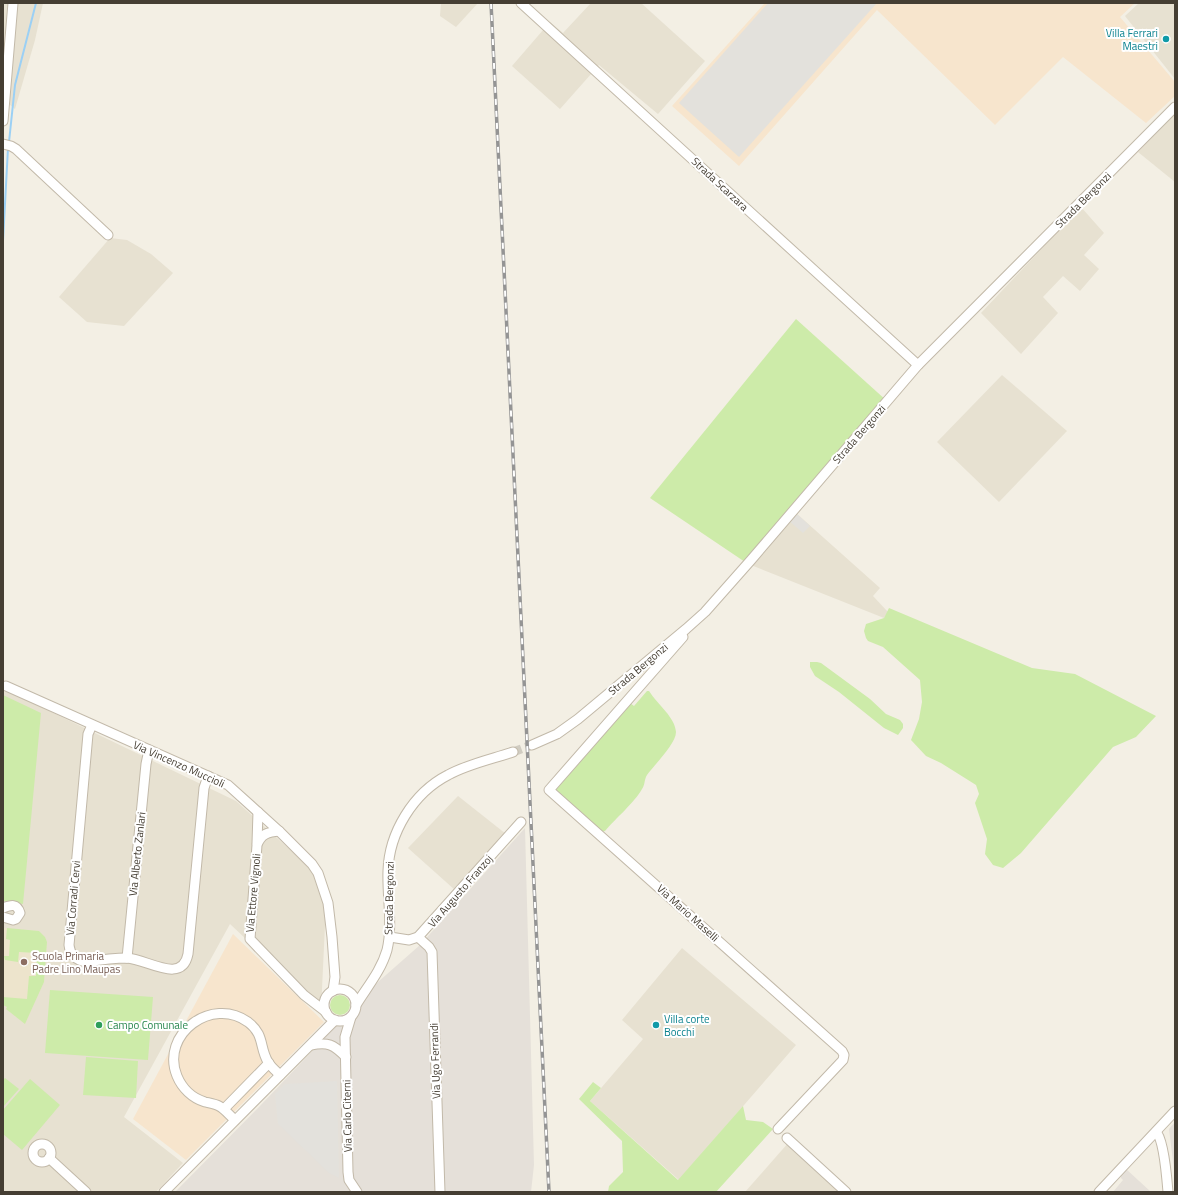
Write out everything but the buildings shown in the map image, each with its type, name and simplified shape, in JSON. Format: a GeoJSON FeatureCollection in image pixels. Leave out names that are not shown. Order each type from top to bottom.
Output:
{"type":"FeatureCollection","features":[{"type":"Feature","properties":{"kind":"street"},"geometry":{"type":"LineString","coordinates":[[3,121],[13,3]]}},
{"type":"Feature","properties":{"kind":"street","name":"Strada Scarzara"},"geometry":{"type":"LineString","coordinates":[[521,3],[918,365]]}},
{"type":"Feature","properties":{"kind":"street","name":"Strada Bergonzi"},"geometry":{"type":"LineString","coordinates":[[532,745],[545,740],[568,727],[625,681],[704,612],[751,560],[918,365],[1175,106]]}},
{"type":"Feature","properties":{"kind":"street"},"geometry":{"type":"LineString","coordinates":[[7,144],[16,149],[108,235]]}},
{"type":"Feature","properties":{"kind":"street","name":"Via Mario Maselli"},"geometry":{"type":"LineString","coordinates":[[704,612],[549,790],[842,1051],[844,1054],[843,1060],[778,1129]]}},
{"type":"Feature","properties":{"kind":"street"},"geometry":{"type":"LineString","coordinates":[[625,681],[631,688],[632,695]]}},
{"type":"Feature","properties":{"kind":"street","name":"Via Vincenzo Muccioli"},"geometry":{"type":"LineString","coordinates":[[4,685],[228,785],[279,831],[303,854],[318,874],[328,903],[335,977],[331,993]]}},
{"type":"Feature","properties":{"kind":"street","name":"Via Corradi Cervi"},"geometry":{"type":"LineString","coordinates":[[92,725],[88,734],[69,949],[74,957],[83,962],[127,958],[172,970],[180,968],[187,959],[204,788],[208,776]]}},
{"type":"Feature","properties":{"kind":"street","name":"Via Alberto Zanlari"},"geometry":{"type":"LineString","coordinates":[[127,958],[146,764],[149,750]]}},
{"type":"Feature","properties":{"kind":"street","name":"Strada Bergonzi"},"geometry":{"type":"LineString","coordinates":[[356,1005],[380,967],[387,950],[390,937],[388,870],[393,841],[404,818],[417,800],[428,789],[446,776],[464,768],[513,752]]}},
{"type":"Feature","properties":{"kind":"street"},"geometry":{"type":"LineString","coordinates":[[257,845],[258,812]]}},
{"type":"Feature","properties":{"kind":"street","name":"Via Augusto Franzoj"},"geometry":{"type":"LineString","coordinates":[[390,937],[409,940],[418,937],[521,822]]}},
{"type":"Feature","properties":{"kind":"street","name":"Via Ettore Vignoli"},"geometry":{"type":"LineString","coordinates":[[279,831],[264,834],[259,839],[257,845],[250,939],[304,996],[326,1013]]}},
{"type":"Feature","properties":{"kind":"street"},"geometry":{"type":"LineString","coordinates":[[3,908],[9,905],[14,905],[18,908],[20,913],[16,919],[13,920],[3,917]]}},
{"type":"Feature","properties":{"kind":"street","name":"Via Ugo Ferrandi"},"geometry":{"type":"LineString","coordinates":[[418,937],[429,947],[432,952],[439,1191]]}},
{"type":"Feature","properties":{"kind":"street"},"geometry":{"type":"LineString","coordinates":[[326,1013],[336,1021],[343,1021],[351,1017],[354,1013],[356,1005],[355,1000],[335,977]]}},
{"type":"Feature","properties":{"kind":"street"},"geometry":{"type":"LineString","coordinates":[[304,996],[314,997],[339,990],[347,992],[367,988]]}},
{"type":"Feature","properties":{"kind":"street"},"geometry":{"type":"LineString","coordinates":[[326,1030],[326,1013],[324,1004],[331,993]]}},
{"type":"Feature","properties":{"kind":"street"},"geometry":{"type":"LineString","coordinates":[[235,1120],[221,1106],[192,1096],[181,1084],[177,1076],[174,1057],[178,1042],[186,1030],[194,1022],[209,1015],[221,1013],[238,1017],[254,1027],[259,1034],[268,1063],[280,1075]]}},
{"type":"Feature","properties":{"kind":"street","name":"Via Carlo Citerni"},"geometry":{"type":"LineString","coordinates":[[351,1017],[345,1037],[348,1172],[349,1180],[357,1192]]}},
{"type":"Feature","properties":{"kind":"street"},"geometry":{"type":"LineString","coordinates":[[164,1192],[336,1021]]}},
{"type":"Feature","properties":{"kind":"street","name":"Via Carlo Citerni"},"geometry":{"type":"LineString","coordinates":[[336,1021],[345,1037]]}},
{"type":"Feature","properties":{"kind":"street"},"geometry":{"type":"LineString","coordinates":[[311,1045],[323,1043],[330,1044],[338,1048],[346,1057]]}},
{"type":"Feature","properties":{"kind":"street"},"geometry":{"type":"LineString","coordinates":[[224,1109],[268,1063]]}},
{"type":"Feature","properties":{"kind":"street"},"geometry":{"type":"LineString","coordinates":[[1099,1192],[1175,1111]]}},
{"type":"Feature","properties":{"kind":"street"},"geometry":{"type":"LineString","coordinates":[[1156,1132],[1159,1135],[1161,1144],[1168,1192]]}},
{"type":"Feature","properties":{"kind":"street"},"geometry":{"type":"LineString","coordinates":[[787,1138],[846,1192]]}},
{"type":"Feature","properties":{"kind":"street"},"geometry":{"type":"LineString","coordinates":[[49,1158],[86,1192]]}},
{"type":"Feature","properties":{"kind":"shaded area"},"geometry":{"type":"Polygon","coordinates":[[[3,3],[43,3],[35,40],[15,109],[3,99],[3,3]]]}},
{"type":"Feature","properties":{"kind":"shaded area"},"geometry":{"type":"Polygon","coordinates":[[[441,3],[478,3],[456,27],[440,16],[441,3]]]}},
{"type":"Feature","properties":{"kind":"shaded area"},"geometry":{"type":"Polygon","coordinates":[[[591,3],[641,3],[705,61],[658,114],[599,65],[560,109],[512,66],[550,22],[563,33],[591,3]]]}},
{"type":"Feature","properties":{"kind":"shaded area"},"geometry":{"type":"Polygon","coordinates":[[[765,3],[1135,3],[1120,17],[1175,82],[1175,96],[1146,123],[1063,57],[995,125],[877,10],[739,166],[672,106],[765,3]]]}},
{"type":"Feature","properties":{"kind":"shaded area"},"geometry":{"type":"Polygon","coordinates":[[[768,3],[877,3],[739,157],[679,103],[768,3]]]}},
{"type":"Feature","properties":{"kind":"shaded area"},"geometry":{"type":"Polygon","coordinates":[[[1139,3],[1175,3],[1175,79],[1125,16],[1139,3]]]}},
{"type":"Feature","properties":{"kind":"shaded area"},"geometry":{"type":"Polygon","coordinates":[[[1175,114],[1175,182],[1138,152],[1175,114]]]}},
{"type":"Feature","properties":{"kind":"shaded area"},"geometry":{"type":"Polygon","coordinates":[[[1081,207],[1104,233],[1084,255],[1099,269],[1080,291],[1063,276],[1043,297],[1058,313],[1021,354],[981,313],[1081,207]]]}},
{"type":"Feature","properties":{"kind":"shaded area"},"geometry":{"type":"Polygon","coordinates":[[[110,238],[127,240],[151,254],[173,273],[124,326],[87,322],[59,297],[110,238]]]}},
{"type":"Feature","properties":{"kind":"shaded area"},"geometry":{"type":"Polygon","coordinates":[[[1002,375],[1067,431],[999,502],[937,442],[1002,375]]]}},
{"type":"Feature","properties":{"kind":"shaded area"},"geometry":{"type":"Polygon","coordinates":[[[796,513],[880,588],[873,596],[888,612],[884,618],[751,565],[796,513]]]}},
{"type":"Feature","properties":{"kind":"shaded area"},"geometry":{"type":"Polygon","coordinates":[[[796,513],[810,526],[803,533],[789,521],[796,513]]]}},
{"type":"Feature","properties":{"kind":"shaded area"},"geometry":{"type":"Polygon","coordinates":[[[3,691],[14,694],[236,801],[327,883],[321,1010],[230,924],[124,1117],[183,1163],[156,1192],[3,1192],[3,691]]]}},
{"type":"Feature","properties":{"kind":"shaded area"},"geometry":{"type":"Polygon","coordinates":[[[458,796],[506,834],[455,890],[408,848],[458,796]]]}},
{"type":"Feature","properties":{"kind":"shaded area"},"geometry":{"type":"Polygon","coordinates":[[[525,828],[534,1165],[531,1192],[175,1192],[259,1107],[378,982],[420,945],[525,828]]]}},
{"type":"Feature","properties":{"kind":"shaded area","name":"Scuola Primaria Padre Lino Maupas"},"geometry":{"type":"Polygon","coordinates":[[[3,928],[39,931],[45,937],[47,942],[44,982],[25,1024],[3,1005],[3,928]]]}},
{"type":"Feature","properties":{"kind":"shaded area"},"geometry":{"type":"Polygon","coordinates":[[[233,934],[324,1022],[186,1160],[133,1119],[233,934]]]}},
{"type":"Feature","properties":{"kind":"shaded area"},"geometry":{"type":"Polygon","coordinates":[[[682,948],[796,1045],[679,1180],[590,1101],[643,1039],[622,1020],[682,948]]]}},
{"type":"Feature","properties":{"kind":"shaded area"},"geometry":{"type":"Polygon","coordinates":[[[337,1081],[339,1178],[329,1173],[278,1124],[275,1094],[285,1084],[337,1081]]]}},
{"type":"Feature","properties":{"kind":"shaded area"},"geometry":{"type":"Polygon","coordinates":[[[1175,1122],[1175,1178],[1169,1129],[1175,1122]]]}},
{"type":"Feature","properties":{"kind":"shaded area"},"geometry":{"type":"Polygon","coordinates":[[[789,1142],[844,1192],[745,1192],[789,1142]]]}},
{"type":"Feature","properties":{"kind":"shaded area"},"geometry":{"type":"Polygon","coordinates":[[[1126,1169],[1151,1192],[1113,1192],[1123,1180],[1121,1175],[1126,1169]]]}},
{"type":"Feature","properties":{"kind":"green space"},"geometry":{"type":"Polygon","coordinates":[[[796,319],[887,401],[748,564],[650,498],[796,319]]]}},
{"type":"Feature","properties":{"kind":"green space"},"geometry":{"type":"Polygon","coordinates":[[[889,608],[1032,668],[1075,674],[1156,716],[1136,737],[1113,747],[1021,853],[1003,868],[993,865],[985,854],[987,839],[975,803],[979,794],[976,785],[941,763],[926,756],[911,740],[919,719],[922,702],[920,680],[883,647],[868,641],[866,638],[864,631],[866,624],[884,618],[889,608]]]}},
{"type":"Feature","properties":{"kind":"green space"},"geometry":{"type":"Polygon","coordinates":[[[810,662],[821,663],[870,699],[886,714],[900,720],[903,724],[903,728],[898,735],[884,728],[839,692],[815,676],[810,667],[810,662]]]}},
{"type":"Feature","properties":{"kind":"green space"},"geometry":{"type":"Polygon","coordinates":[[[647,691],[649,691],[673,721],[676,732],[675,737],[669,748],[647,775],[639,794],[605,831],[600,832],[552,789],[630,703],[634,706],[647,691]]]}},
{"type":"Feature","properties":{"kind":"green space"},"geometry":{"type":"Polygon","coordinates":[[[3,695],[41,713],[23,904],[3,901],[3,695]]]}},
{"type":"Feature","properties":{"kind":"green space"},"geometry":{"type":"Polygon","coordinates":[[[7,928],[39,931],[45,937],[47,942],[44,982],[25,1024],[6,1009],[7,1007],[3,1005],[3,997],[27,999],[29,976],[36,976],[37,953],[19,952],[18,962],[5,960],[4,956],[9,956],[10,940],[6,939],[7,928]]]}},
{"type":"Feature","properties":{"kind":"green space","name":"Campo Comunale"},"geometry":{"type":"Polygon","coordinates":[[[50,990],[153,997],[148,1060],[45,1053],[50,990]]]}},
{"type":"Feature","properties":{"kind":"green space"},"geometry":{"type":"Polygon","coordinates":[[[340,995],[347,998],[350,1005],[347,1012],[340,1015],[333,1012],[330,1005],[333,998],[340,995]]]}},
{"type":"Feature","properties":{"kind":"green space"},"geometry":{"type":"Polygon","coordinates":[[[86,1057],[138,1061],[136,1098],[83,1095],[86,1057]]]}},
{"type":"Feature","properties":{"kind":"green space"},"geometry":{"type":"Polygon","coordinates":[[[5,1078],[19,1089],[3,1107],[3,1080],[5,1078]]]}},
{"type":"Feature","properties":{"kind":"green space"},"geometry":{"type":"Polygon","coordinates":[[[30,1079],[60,1105],[22,1150],[3,1134],[3,1110],[30,1079]]]}},
{"type":"Feature","properties":{"kind":"green space"},"geometry":{"type":"Polygon","coordinates":[[[593,1082],[601,1088],[590,1101],[678,1180],[743,1106],[746,1120],[763,1122],[773,1129],[716,1192],[608,1192],[609,1186],[623,1172],[622,1141],[579,1099],[593,1082]]]}},
{"type":"Feature","properties":{"kind":"waterway"},"geometry":{"type":"LineString","coordinates":[[9,142],[15,85],[36,3]]}},
{"type":"Feature","properties":{"kind":"waterway"},"geometry":{"type":"LineString","coordinates":[[3,241],[8,148]]}},
{"type":"Feature","properties":{"kind":"tunnel"},"geometry":{"type":"LineString","coordinates":[[513,752],[532,745]]}},
{"type":"Feature","properties":{"kind":"railway"},"geometry":{"type":"LineString","coordinates":[[491,3],[549,1192]]}},
{"type":"Feature","properties":{"kind":"place","name":"Villa Ferrari Maestri"},"geometry":{"type":"Point","coordinates":[1166,39]}},
{"type":"Feature","properties":{"kind":"place","name":"Scuola Primaria Padre Lino Maupas"},"geometry":{"type":"Point","coordinates":[24,962]}},
{"type":"Feature","properties":{"kind":"place","name":"Campo Comunale"},"geometry":{"type":"Point","coordinates":[99,1025]}},
{"type":"Feature","properties":{"kind":"place","name":"Villa corte Bocchi"},"geometry":{"type":"Point","coordinates":[656,1025]}}]}
